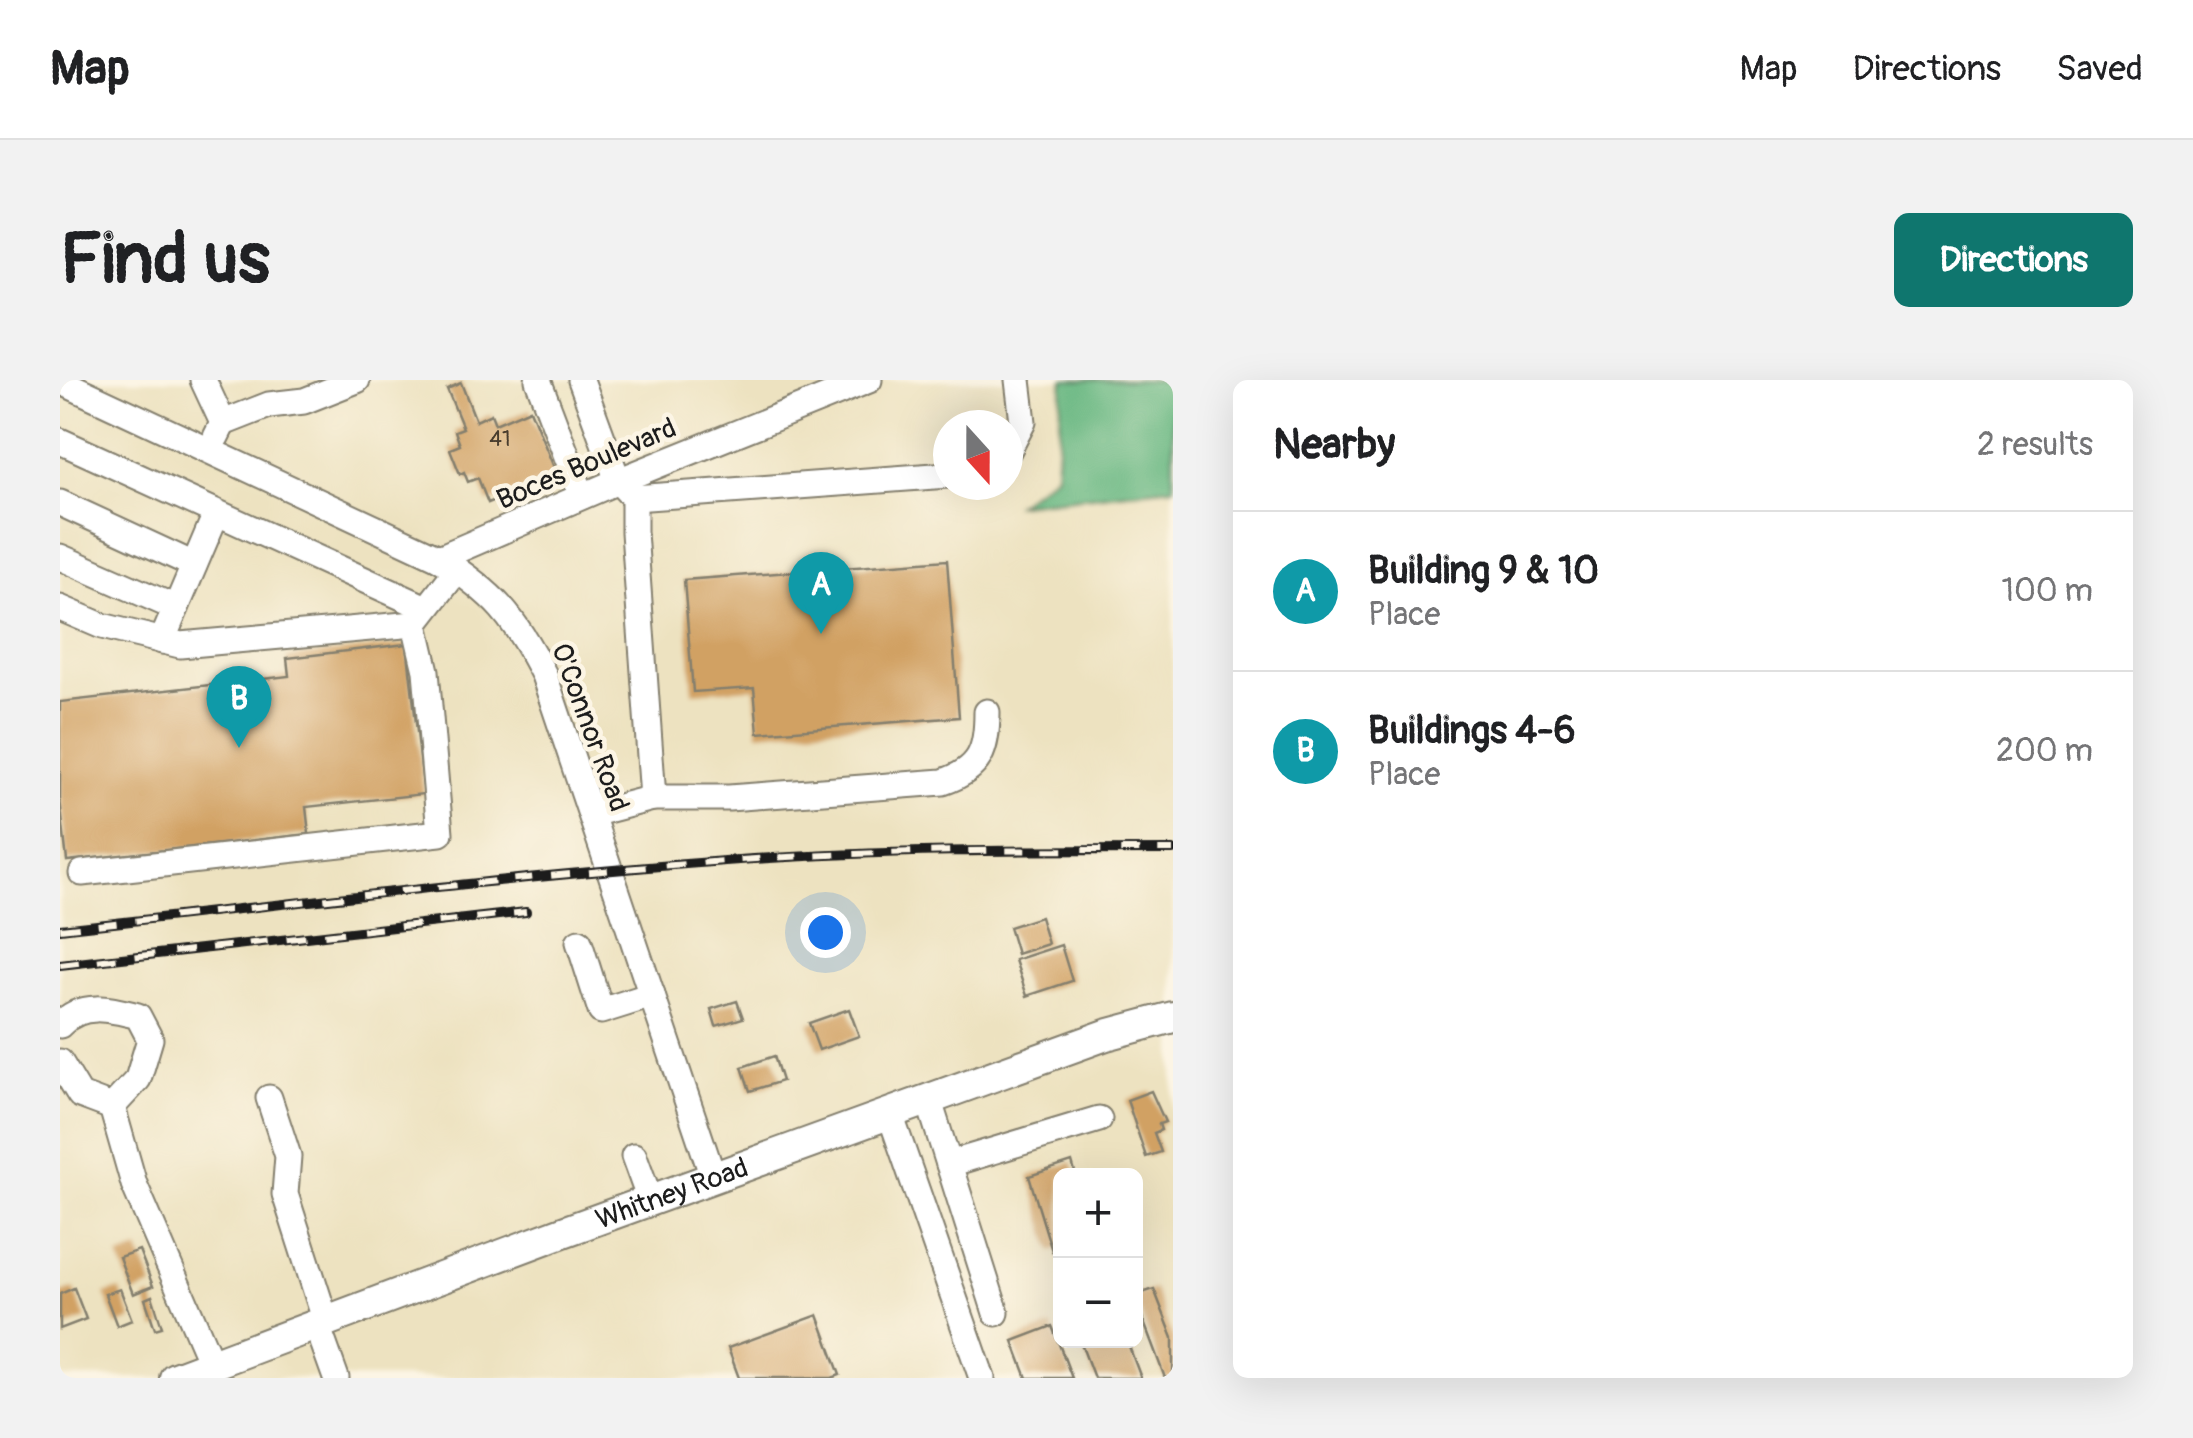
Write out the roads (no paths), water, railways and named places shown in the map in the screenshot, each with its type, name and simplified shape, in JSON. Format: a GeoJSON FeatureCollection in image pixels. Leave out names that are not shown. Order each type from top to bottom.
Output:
{"type":"FeatureCollection","features":[{"type":"Feature","properties":{"kind":"main road","name":"Whitney Road"},"geometry":{"type":"LineString","coordinates":[[175,1378],[713,1176],[1106,1035],[1173,1017]]}},
{"type":"Feature","properties":{"kind":"street"},"geometry":{"type":"LineString","coordinates":[[203,380],[222,423]]}},
{"type":"Feature","properties":{"kind":"street"},"geometry":{"type":"LineString","coordinates":[[209,451],[222,423],[268,404],[304,401],[356,380]]}},
{"type":"Feature","properties":{"kind":"street"},"geometry":{"type":"LineString","coordinates":[[538,380],[582,496]]}},
{"type":"Feature","properties":{"kind":"street"},"geometry":{"type":"LineString","coordinates":[[581,380],[626,490],[653,798]]}},
{"type":"Feature","properties":{"kind":"street","name":"Boces Boulevard"},"geometry":{"type":"LineString","coordinates":[[448,564],[582,496],[626,490],[869,380]]}},
{"type":"Feature","properties":{"kind":"street"},"geometry":{"type":"LineString","coordinates":[[1018,380],[1022,410]]}},
{"type":"Feature","properties":{"kind":"street","name":"O'Connor Road"},"geometry":{"type":"LineString","coordinates":[[60,381],[448,564],[495,598],[527,642],[544,675],[713,1176]]}},
{"type":"Feature","properties":{"kind":"street"},"geometry":{"type":"LineString","coordinates":[[60,442],[216,514],[420,616]]}},
{"type":"Feature","properties":{"kind":"street"},"geometry":{"type":"LineString","coordinates":[[626,490],[933,476]]}},
{"type":"Feature","properties":{"kind":"street"},"geometry":{"type":"LineString","coordinates":[[60,503],[194,564]]}},
{"type":"Feature","properties":{"kind":"street"},"geometry":{"type":"LineString","coordinates":[[162,641],[216,514]]}},
{"type":"Feature","properties":{"kind":"street"},"geometry":{"type":"LineString","coordinates":[[60,557],[176,608]]}},
{"type":"Feature","properties":{"kind":"street"},"geometry":{"type":"LineString","coordinates":[[82,872],[440,833],[420,616],[448,564]]}},
{"type":"Feature","properties":{"kind":"street"},"geometry":{"type":"LineString","coordinates":[[60,608],[102,626],[180,645],[420,616]]}},
{"type":"Feature","properties":{"kind":"street"},"geometry":{"type":"LineString","coordinates":[[592,814],[653,798],[729,798],[943,782],[962,775],[978,760],[987,738],[987,712]]}},
{"type":"Feature","properties":{"kind":"street"},"geometry":{"type":"LineString","coordinates":[[579,942],[602,1011],[652,995]]}},
{"type":"Feature","properties":{"kind":"street"},"geometry":{"type":"LineString","coordinates":[[60,1025],[82,1010],[108,1008],[138,1016],[150,1039],[138,1079],[112,1108]]}},
{"type":"Feature","properties":{"kind":"street"},"geometry":{"type":"LineString","coordinates":[[60,1062],[80,1095],[112,1108]]}},
{"type":"Feature","properties":{"kind":"street"},"geometry":{"type":"LineString","coordinates":[[269,1098],[288,1156],[285,1194],[336,1378]]}},
{"type":"Feature","properties":{"kind":"street"},"geometry":{"type":"LineString","coordinates":[[929,1100],[996,1312]]}},
{"type":"Feature","properties":{"kind":"street"},"geometry":{"type":"LineString","coordinates":[[112,1108],[134,1184],[212,1364]]}},
{"type":"Feature","properties":{"kind":"street"},"geometry":{"type":"LineString","coordinates":[[890,1114],[982,1378]]}},
{"type":"Feature","properties":{"kind":"street"},"geometry":{"type":"LineString","coordinates":[[949,1164],[1099,1120]]}},
{"type":"Feature","properties":{"kind":"street"},"geometry":{"type":"LineString","coordinates":[[634,1156],[650,1200]]}},
{"type":"Feature","properties":{"kind":"railway"},"geometry":{"type":"LineString","coordinates":[[60,929],[475,883],[781,857],[1173,850]]}},
{"type":"Feature","properties":{"kind":"railway"},"geometry":{"type":"LineString","coordinates":[[60,965],[526,912]]}},
{"type":"Feature","properties":{"kind":"place","name":"Building 9 & 10"},"geometry":{"type":"Point","coordinates":[821,634]}},
{"type":"Feature","properties":{"kind":"place","name":"Buildings 4-6"},"geometry":{"type":"Point","coordinates":[239,748]}}]}
